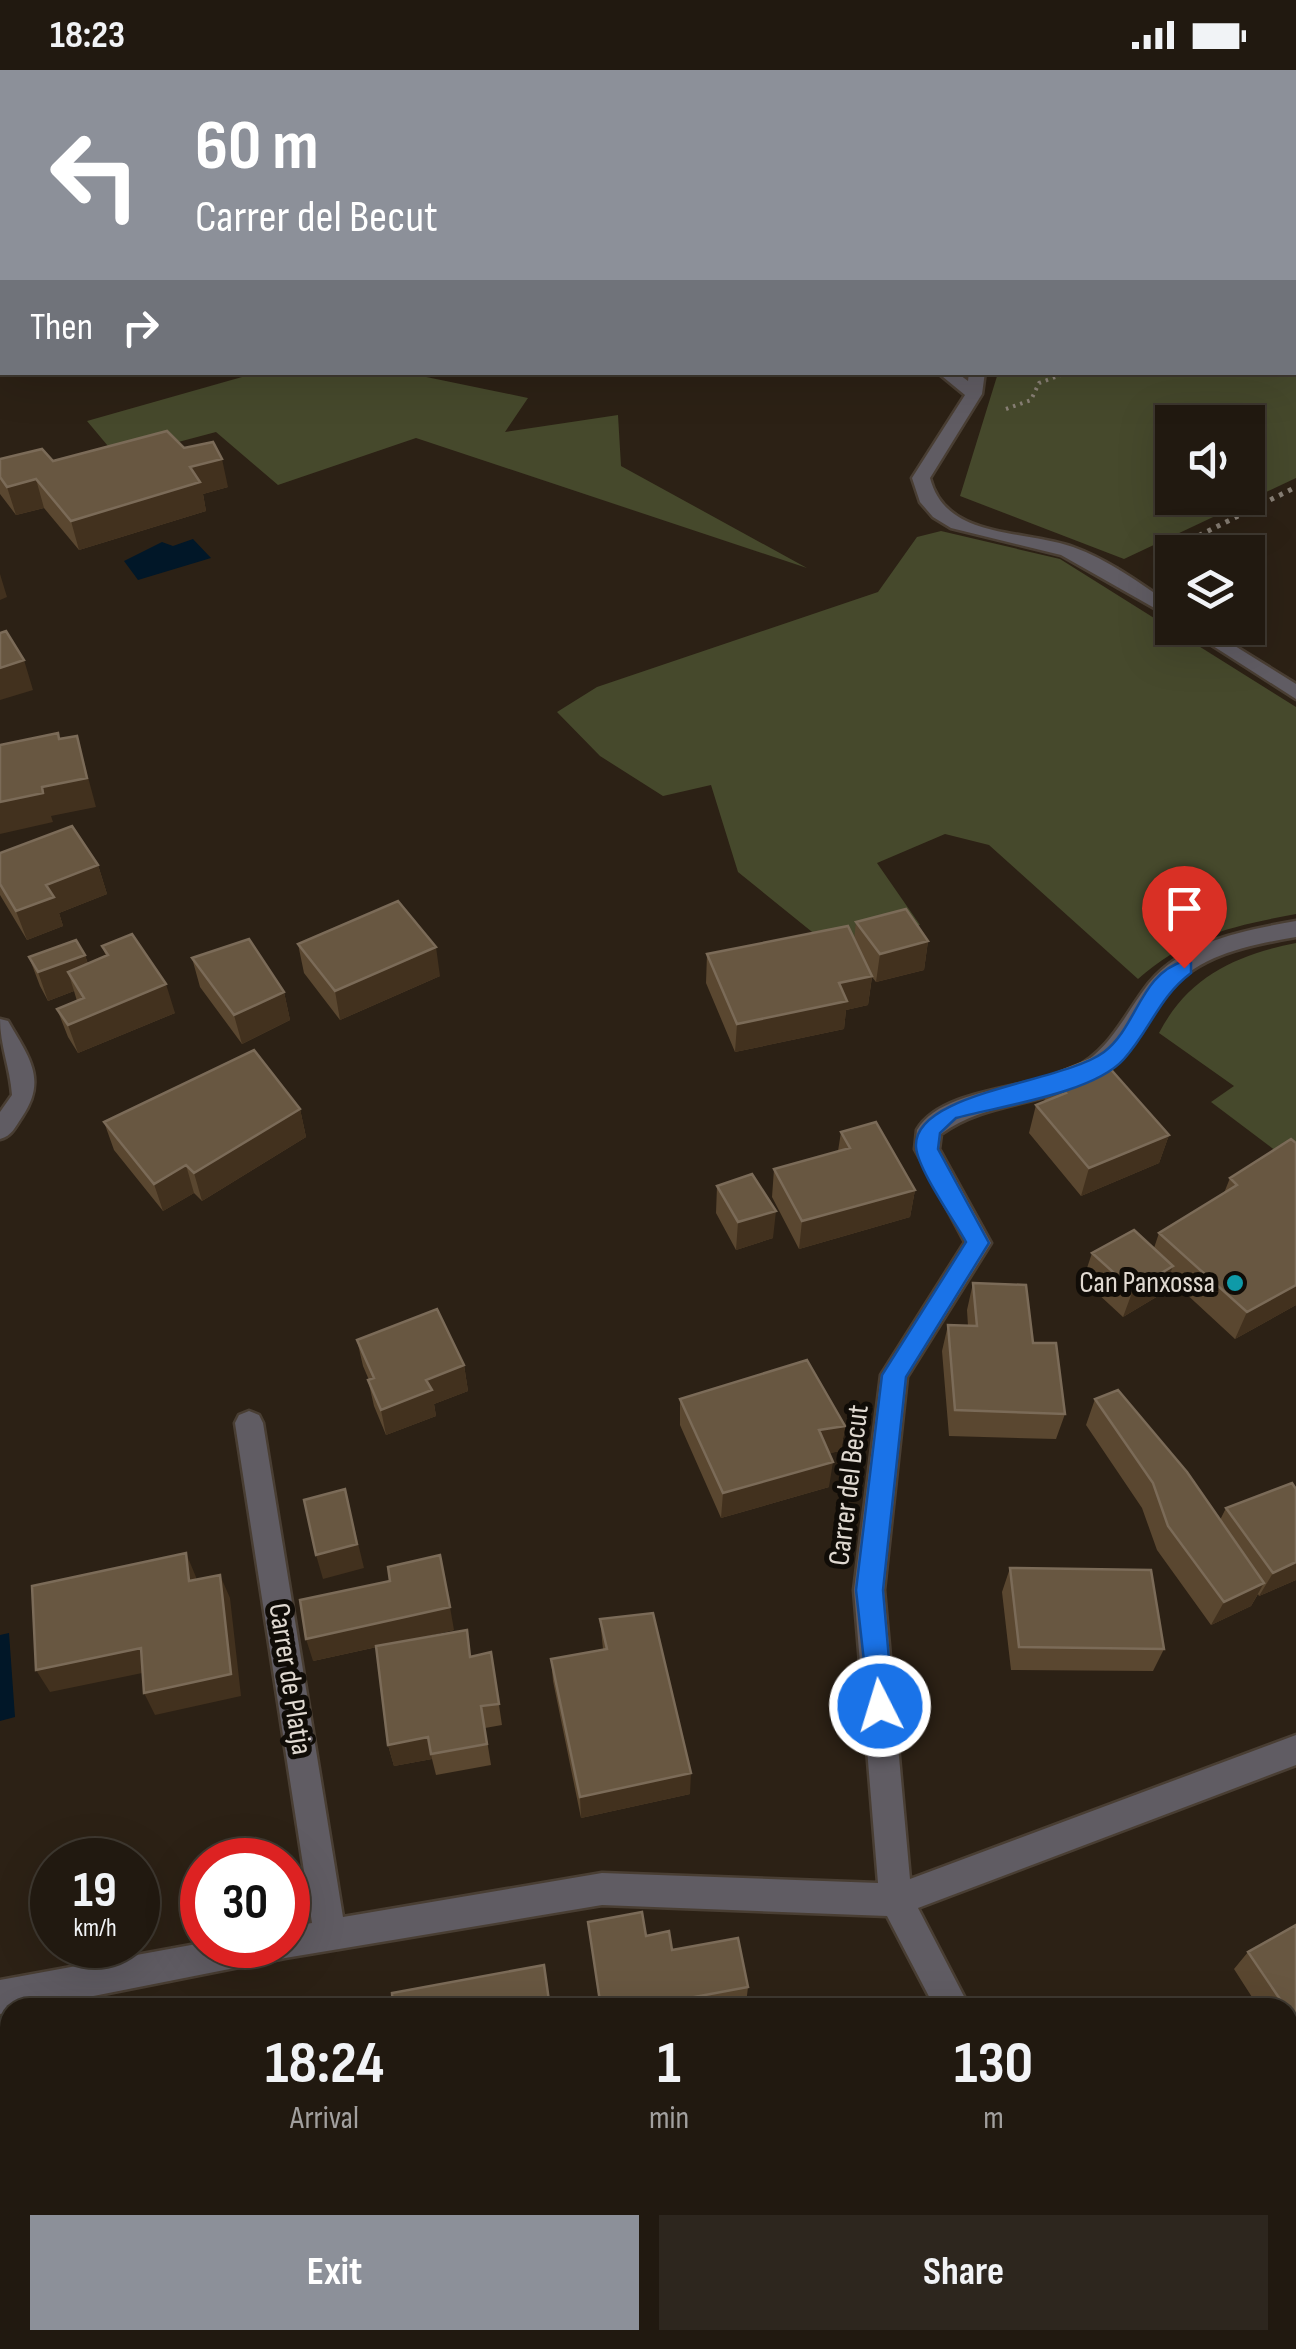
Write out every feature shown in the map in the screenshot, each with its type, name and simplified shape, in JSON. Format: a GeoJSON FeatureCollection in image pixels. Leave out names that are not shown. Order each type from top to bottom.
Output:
{"type":"FeatureCollection","features":[{"type":"Feature","properties":{"kind":"street"},"geometry":{"type":"LineString","coordinates":[[947,375],[969,402]]}},
{"type":"Feature","properties":{"kind":"street"},"geometry":{"type":"LineString","coordinates":[[975,375],[969,402],[921,478],[922,494],[930,510],[967,528],[1066,550],[1155,602]]}},
{"type":"Feature","properties":{"kind":"street"},"geometry":{"type":"LineString","coordinates":[[1220,645],[1296,694]]}},
{"type":"Feature","properties":{"kind":"street","name":"Carrer del Becut"},"geometry":{"type":"LineString","coordinates":[[896,1900],[870,1590],[894,1375],[978,1243],[927,1150],[929,1130],[949,1112],[1081,1076],[1116,1055],[1160,985],[1207,951],[1296,929]]}},
{"type":"Feature","properties":{"kind":"street"},"geometry":{"type":"LineString","coordinates":[[0,1026],[22,1064],[24,1096],[2,1128]]}},
{"type":"Feature","properties":{"kind":"street","name":"Carrer de Platja"},"geometry":{"type":"LineString","coordinates":[[249,1423],[330,1935]]}},
{"type":"Feature","properties":{"kind":"street"},"geometry":{"type":"LineString","coordinates":[[310,1939],[602,1889],[896,1900],[1296,1750]]}},
{"type":"Feature","properties":{"kind":"street"},"geometry":{"type":"LineString","coordinates":[[896,1900],[948,1998]]}},
{"type":"Feature","properties":{"kind":"street"},"geometry":{"type":"LineString","coordinates":[[0,1997],[180,1963]]}},
{"type":"Feature","properties":{"kind":"path"},"geometry":{"type":"LineString","coordinates":[[969,402],[1001,410],[1031,400],[1039,383],[1062,375]]}},
{"type":"Feature","properties":{"kind":"path"},"geometry":{"type":"LineString","coordinates":[[1124,582],[1146,562],[1296,487]]}},
{"type":"Feature","properties":{"kind":"green space"},"geometry":{"type":"Polygon","coordinates":[[[417,375],[528,398],[505,432],[618,415],[621,466],[807,568],[416,438],[278,485],[216,432],[118,458],[87,421],[242,377],[417,375]]]}},
{"type":"Feature","properties":{"kind":"green space"},"geometry":{"type":"Polygon","coordinates":[[[997,375],[1296,375],[1296,478],[1265,493],[1265,405],[1155,405],[1155,515],[1217,515],[1175,535],[1155,535],[1155,544],[1124,559],[960,496],[997,375]]]}},
{"type":"Feature","properties":{"kind":"green space"},"geometry":{"type":"Polygon","coordinates":[[[941,531],[1060,559],[1155,619],[1155,645],[1197,645],[1296,707],[1296,914],[1212,934],[1175,952],[1138,979],[989,845],[945,834],[877,863],[920,925],[827,944],[738,872],[711,785],[663,796],[600,756],[557,712],[597,687],[878,592],[917,537],[941,531]]]}},
{"type":"Feature","properties":{"kind":"green space"},"geometry":{"type":"Polygon","coordinates":[[[1296,943],[1296,1166],[1211,1102],[1234,1086],[1159,1033],[1199,983],[1253,954],[1296,943]]]}},
{"type":"Feature","properties":{"kind":"water"},"geometry":{"type":"Polygon","coordinates":[[[193,539],[211,558],[138,580],[124,561],[162,542],[173,546],[193,539]]]}},
{"type":"Feature","properties":{"kind":"water"},"geometry":{"type":"Polygon","coordinates":[[[9,1633],[15,1717],[0,1721],[0,1635],[9,1633]]]}},
{"type":"Feature","properties":{"kind":"building"},"geometry":{"type":"Polygon","coordinates":[[[167,431],[184,448],[213,442],[222,459],[190,467],[200,482],[71,521],[36,479],[7,487],[0,477],[0,459],[42,449],[53,461],[167,431]]]}},
{"type":"Feature","properties":{"kind":"building"},"geometry":{"type":"Polygon","coordinates":[[[6,631],[24,660],[0,668],[0,633],[6,631]]]}},
{"type":"Feature","properties":{"kind":"building"},"geometry":{"type":"Polygon","coordinates":[[[58,733],[59,739],[77,736],[87,778],[42,787],[43,793],[0,802],[0,745],[58,733]]]}},
{"type":"Feature","properties":{"kind":"building"},"geometry":{"type":"Polygon","coordinates":[[[72,826],[98,865],[46,885],[54,897],[16,911],[0,884],[0,853],[72,826]]]}},
{"type":"Feature","properties":{"kind":"building"},"geometry":{"type":"Polygon","coordinates":[[[398,901],[436,947],[335,991],[298,944],[398,901]]]}},
{"type":"Feature","properties":{"kind":"building"},"geometry":{"type":"Polygon","coordinates":[[[906,909],[928,941],[880,954],[856,922],[906,909]]]}},
{"type":"Feature","properties":{"kind":"building"},"geometry":{"type":"Polygon","coordinates":[[[848,926],[872,976],[839,983],[847,1001],[737,1024],[707,954],[848,926]]]}},
{"type":"Feature","properties":{"kind":"building"},"geometry":{"type":"Polygon","coordinates":[[[132,934],[166,984],[68,1025],[57,1009],[84,998],[68,972],[108,955],[102,946],[132,934]]]}},
{"type":"Feature","properties":{"kind":"building"},"geometry":{"type":"Polygon","coordinates":[[[249,939],[284,992],[234,1015],[192,958],[249,939]]]}},
{"type":"Feature","properties":{"kind":"building"},"geometry":{"type":"Polygon","coordinates":[[[76,940],[85,955],[38,972],[29,957],[76,940]]]}},
{"type":"Feature","properties":{"kind":"building"},"geometry":{"type":"Polygon","coordinates":[[[254,1050],[300,1109],[194,1173],[186,1165],[154,1184],[104,1122],[254,1050]]]}},
{"type":"Feature","properties":{"kind":"building"},"geometry":{"type":"Polygon","coordinates":[[[1099,1056],[1169,1135],[1089,1168],[1036,1105],[1066,1093],[1051,1075],[1099,1056]]]}},
{"type":"Feature","properties":{"kind":"building"},"geometry":{"type":"Polygon","coordinates":[[[876,1122],[915,1190],[802,1221],[774,1169],[850,1148],[841,1132],[876,1122]]]}},
{"type":"Feature","properties":{"kind":"building"},"geometry":{"type":"Polygon","coordinates":[[[1291,1139],[1296,1143],[1296,1285],[1247,1312],[1159,1233],[1237,1185],[1230,1178],[1291,1139]]]}},
{"type":"Feature","properties":{"kind":"building"},"geometry":{"type":"Polygon","coordinates":[[[752,1174],[776,1211],[738,1222],[717,1186],[752,1174]]]}},
{"type":"Feature","properties":{"kind":"building"},"geometry":{"type":"Polygon","coordinates":[[[1134,1230],[1173,1266],[1133,1290],[1092,1253],[1134,1230]]]}},
{"type":"Feature","properties":{"kind":"building"},"geometry":{"type":"Polygon","coordinates":[[[973,1283],[1026,1285],[1033,1343],[1056,1343],[1065,1414],[955,1410],[948,1325],[977,1326],[973,1283]]]}},
{"type":"Feature","properties":{"kind":"building"},"geometry":{"type":"Polygon","coordinates":[[[437,1309],[464,1365],[426,1380],[432,1390],[381,1410],[368,1380],[374,1378],[357,1340],[437,1309]]]}},
{"type":"Feature","properties":{"kind":"building"},"geometry":{"type":"Polygon","coordinates":[[[807,1360],[845,1426],[819,1430],[833,1462],[723,1493],[680,1399],[807,1360]]]}},
{"type":"Feature","properties":{"kind":"building"},"geometry":{"type":"Polygon","coordinates":[[[1118,1390],[1187,1472],[1264,1583],[1224,1602],[1168,1526],[1153,1483],[1095,1399],[1118,1390]]]}},
{"type":"Feature","properties":{"kind":"building"},"geometry":{"type":"Polygon","coordinates":[[[1292,1483],[1296,1489],[1296,1562],[1273,1573],[1226,1508],[1292,1483]]]}},
{"type":"Feature","properties":{"kind":"building"},"geometry":{"type":"Polygon","coordinates":[[[345,1489],[357,1544],[316,1555],[304,1500],[345,1489]]]}},
{"type":"Feature","properties":{"kind":"building"},"geometry":{"type":"Polygon","coordinates":[[[186,1553],[189,1581],[220,1575],[231,1674],[144,1693],[141,1648],[36,1670],[32,1586],[186,1553]]]}},
{"type":"Feature","properties":{"kind":"building"},"geometry":{"type":"Polygon","coordinates":[[[440,1555],[450,1607],[306,1639],[300,1600],[390,1581],[388,1567],[440,1555]]]}},
{"type":"Feature","properties":{"kind":"building"},"geometry":{"type":"Polygon","coordinates":[[[1010,1568],[1151,1570],[1164,1649],[1019,1647],[1010,1568]]]}},
{"type":"Feature","properties":{"kind":"building"},"geometry":{"type":"Polygon","coordinates":[[[653,1613],[691,1773],[580,1797],[551,1659],[607,1649],[600,1619],[653,1613]]]}},
{"type":"Feature","properties":{"kind":"building"},"geometry":{"type":"Polygon","coordinates":[[[467,1630],[470,1657],[491,1652],[499,1704],[481,1706],[487,1744],[431,1754],[428,1737],[388,1745],[376,1646],[467,1630]]]}},
{"type":"Feature","properties":{"kind":"building"},"geometry":{"type":"Polygon","coordinates":[[[642,1912],[646,1936],[669,1931],[672,1950],[738,1938],[748,1987],[689,1998],[599,1998],[588,1922],[642,1912]]]}},
{"type":"Feature","properties":{"kind":"building"},"geometry":{"type":"Polygon","coordinates":[[[1296,1925],[1296,1998],[1279,1998],[1248,1952],[1296,1925]]]}},
{"type":"Feature","properties":{"kind":"building"},"geometry":{"type":"Polygon","coordinates":[[[544,1965],[549,1998],[392,1998],[392,1993],[544,1965]]]}},
{"type":"Feature","properties":{"kind":"place","name":"Can Panxossa"},"geometry":{"type":"Point","coordinates":[1235,1283]}},
{"type":"Feature","properties":{"kind":"route"},"geometry":{"type":"LineString","coordinates":[[880,1706],[870,1590],[894,1375],[978,1243],[927,1150],[929,1130],[949,1112],[1081,1076],[1116,1055],[1160,985],[1184,968]]}}]}
